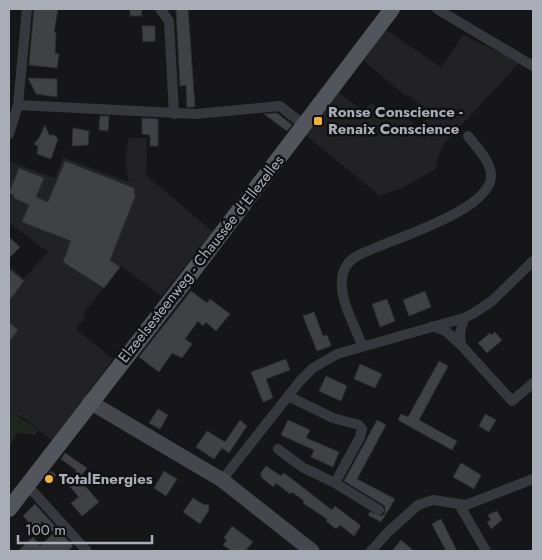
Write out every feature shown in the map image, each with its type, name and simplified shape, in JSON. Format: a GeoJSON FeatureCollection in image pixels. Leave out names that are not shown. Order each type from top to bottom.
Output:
{"type":"FeatureCollection","features":[{"type":"Feature","properties":{"kind":"main road","name":"Elzeelsesteenweg - Chaussée d'Ellezelles"},"geometry":{"type":"LineString","coordinates":[[9,509],[392,9]]}},
{"type":"Feature","properties":{"kind":"street"},"geometry":{"type":"LineString","coordinates":[[9,134],[18,105],[27,9]]}},
{"type":"Feature","properties":{"kind":"street"},"geometry":{"type":"LineString","coordinates":[[160,9],[169,22],[174,114]]}},
{"type":"Feature","properties":{"kind":"street"},"geometry":{"type":"LineString","coordinates":[[437,9],[533,64]]}},
{"type":"Feature","properties":{"kind":"street"},"geometry":{"type":"LineString","coordinates":[[9,98],[18,105],[174,114],[196,114],[280,106],[304,125]]}},
{"type":"Feature","properties":{"kind":"street"},"geometry":{"type":"LineString","coordinates":[[362,345],[342,293],[343,272],[356,256],[410,236],[446,219],[484,194],[492,177],[490,166],[468,136]]}},
{"type":"Feature","properties":{"kind":"street"},"geometry":{"type":"LineString","coordinates":[[222,480],[288,396],[313,368],[337,354],[362,345],[464,318],[492,301],[533,261]]}},
{"type":"Feature","properties":{"kind":"street"},"geometry":{"type":"LineString","coordinates":[[462,345],[460,332],[464,318]]}},
{"type":"Feature","properties":{"kind":"street"},"geometry":{"type":"LineString","coordinates":[[433,326],[446,332],[462,345],[512,401],[533,383]]}},
{"type":"Feature","properties":{"kind":"street"},"geometry":{"type":"LineString","coordinates":[[288,396],[333,418],[359,424],[362,429],[360,437],[335,483]]}},
{"type":"Feature","properties":{"kind":"street"},"geometry":{"type":"LineString","coordinates":[[90,402],[222,480],[312,551]]}},
{"type":"Feature","properties":{"kind":"street"},"geometry":{"type":"LineString","coordinates":[[278,449],[302,467],[335,483],[379,510]]}},
{"type":"Feature","properties":{"kind":"street"},"geometry":{"type":"LineString","coordinates":[[371,551],[388,532],[418,505],[433,500],[460,506],[479,502],[533,479]]}},
{"type":"Feature","properties":{"kind":"street"},"geometry":{"type":"LineString","coordinates":[[27,485],[81,549]]}},
{"type":"Feature","properties":{"kind":"street"},"geometry":{"type":"LineString","coordinates":[[460,506],[486,551]]}},
{"type":"Feature","properties":{"kind":"shaded area"},"geometry":{"type":"Polygon","coordinates":[[[386,30],[441,67],[463,35],[520,62],[445,143],[438,157],[436,169],[402,188],[380,196],[304,134],[338,92],[364,111],[371,103],[390,116],[395,109],[419,127],[430,112],[409,95],[407,97],[363,60],[386,30]]]}},
{"type":"Feature","properties":{"kind":"shaded area"},"geometry":{"type":"Polygon","coordinates":[[[129,138],[147,138],[146,175],[213,232],[161,296],[121,266],[83,314],[86,316],[76,329],[113,359],[53,441],[25,419],[9,411],[9,266],[24,278],[48,252],[9,223],[9,161],[55,178],[63,157],[129,182],[125,160],[129,138]]]}},
{"type":"Feature","properties":{"kind":"shaded area"},"geometry":{"type":"Polygon","coordinates":[[[9,411],[39,430],[35,435],[17,433],[9,447],[9,411]]]}},
{"type":"Feature","properties":{"kind":"building"},"geometry":{"type":"Polygon","coordinates":[[[34,9],[58,9],[54,32],[56,33],[55,53],[59,54],[57,68],[29,65],[34,9]]]}},
{"type":"Feature","properties":{"kind":"building"},"geometry":{"type":"Polygon","coordinates":[[[130,9],[141,9],[142,16],[130,16],[130,9]]]}},
{"type":"Feature","properties":{"kind":"building"},"geometry":{"type":"Polygon","coordinates":[[[176,9],[188,9],[195,107],[187,107],[186,85],[180,86],[176,9]]]}},
{"type":"Feature","properties":{"kind":"building"},"geometry":{"type":"Polygon","coordinates":[[[142,26],[155,26],[155,41],[143,42],[142,26]]]}},
{"type":"Feature","properties":{"kind":"building"},"geometry":{"type":"Polygon","coordinates":[[[28,78],[57,79],[57,97],[36,94],[28,78]]]}},
{"type":"Feature","properties":{"kind":"building"},"geometry":{"type":"Polygon","coordinates":[[[277,113],[292,125],[287,131],[264,114],[277,113]]]}},
{"type":"Feature","properties":{"kind":"building"},"geometry":{"type":"Polygon","coordinates":[[[100,116],[109,116],[108,131],[99,130],[100,116]]]}},
{"type":"Feature","properties":{"kind":"building"},"geometry":{"type":"Polygon","coordinates":[[[142,118],[158,119],[158,146],[150,146],[150,135],[142,134],[142,118]]]}},
{"type":"Feature","properties":{"kind":"building"},"geometry":{"type":"Polygon","coordinates":[[[45,125],[49,135],[54,135],[58,139],[51,159],[37,154],[38,146],[34,144],[45,125]]]}},
{"type":"Feature","properties":{"kind":"building"},"geometry":{"type":"Polygon","coordinates":[[[73,128],[89,131],[88,145],[72,146],[73,128]]]}},
{"type":"Feature","properties":{"kind":"building"},"geometry":{"type":"Polygon","coordinates":[[[65,161],[134,188],[135,197],[110,260],[120,267],[104,288],[63,262],[71,241],[22,222],[29,205],[14,198],[14,195],[9,193],[19,168],[44,178],[36,197],[48,202],[65,161]]]}},
{"type":"Feature","properties":{"kind":"building"},"geometry":{"type":"Polygon","coordinates":[[[9,237],[20,247],[9,258],[9,237]]]}},
{"type":"Feature","properties":{"kind":"building"},"geometry":{"type":"Polygon","coordinates":[[[9,269],[24,281],[9,301],[9,269]]]}},
{"type":"Feature","properties":{"kind":"building"},"geometry":{"type":"Polygon","coordinates":[[[191,291],[207,303],[210,299],[230,314],[216,331],[206,322],[203,326],[198,321],[185,339],[192,344],[182,358],[172,353],[159,372],[139,357],[191,291]]]}},
{"type":"Feature","properties":{"kind":"building"},"geometry":{"type":"Polygon","coordinates":[[[425,291],[431,307],[409,316],[403,300],[425,291]]]}},
{"type":"Feature","properties":{"kind":"building"},"geometry":{"type":"Polygon","coordinates":[[[387,299],[395,321],[380,327],[372,304],[387,299]]]}},
{"type":"Feature","properties":{"kind":"building"},"geometry":{"type":"Polygon","coordinates":[[[314,312],[323,336],[327,335],[331,346],[317,351],[303,316],[314,312]]]}},
{"type":"Feature","properties":{"kind":"building"},"geometry":{"type":"Polygon","coordinates":[[[9,322],[18,330],[9,342],[9,322]]]}},
{"type":"Feature","properties":{"kind":"building"},"geometry":{"type":"Polygon","coordinates":[[[495,332],[502,340],[487,353],[478,343],[490,333],[492,335],[495,332]]]}},
{"type":"Feature","properties":{"kind":"building"},"geometry":{"type":"Polygon","coordinates":[[[286,359],[290,370],[266,379],[273,398],[263,402],[251,372],[286,359]]]}},
{"type":"Feature","properties":{"kind":"building"},"geometry":{"type":"Polygon","coordinates":[[[439,361],[448,366],[419,420],[457,441],[452,450],[398,420],[401,414],[408,417],[439,361]]]}},
{"type":"Feature","properties":{"kind":"building"},"geometry":{"type":"Polygon","coordinates":[[[360,364],[382,374],[375,388],[354,379],[360,364]]]}},
{"type":"Feature","properties":{"kind":"building"},"geometry":{"type":"Polygon","coordinates":[[[326,376],[347,386],[341,401],[319,391],[326,376]]]}},
{"type":"Feature","properties":{"kind":"building"},"geometry":{"type":"Polygon","coordinates":[[[158,409],[168,415],[160,429],[149,423],[158,409]]]}},
{"type":"Feature","properties":{"kind":"building"},"geometry":{"type":"Polygon","coordinates":[[[485,414],[496,420],[489,432],[479,426],[485,414]]]}},
{"type":"Feature","properties":{"kind":"building"},"geometry":{"type":"Polygon","coordinates":[[[240,420],[247,426],[229,453],[222,448],[214,459],[196,447],[207,431],[225,442],[240,420]]]}},
{"type":"Feature","properties":{"kind":"building"},"geometry":{"type":"Polygon","coordinates":[[[288,420],[310,430],[306,438],[339,452],[333,467],[311,457],[314,450],[281,435],[288,420]]]}},
{"type":"Feature","properties":{"kind":"building"},"geometry":{"type":"Polygon","coordinates":[[[377,420],[386,425],[357,479],[395,499],[381,522],[368,515],[370,512],[382,516],[385,513],[385,506],[344,481],[377,420]]]}},
{"type":"Feature","properties":{"kind":"building"},"geometry":{"type":"Polygon","coordinates":[[[65,453],[87,468],[79,479],[99,502],[82,516],[71,503],[79,497],[70,487],[76,482],[76,470],[61,459],[65,453]]]}},
{"type":"Feature","properties":{"kind":"building"},"geometry":{"type":"Polygon","coordinates":[[[461,463],[481,475],[474,489],[453,477],[461,463]]]}},
{"type":"Feature","properties":{"kind":"building"},"geometry":{"type":"Polygon","coordinates":[[[266,466],[281,476],[283,473],[288,476],[332,510],[335,506],[360,525],[354,536],[340,525],[336,529],[326,521],[327,519],[303,503],[304,501],[292,492],[290,494],[276,483],[273,487],[260,474],[266,466]]]}},
{"type":"Feature","properties":{"kind":"building"},"geometry":{"type":"Polygon","coordinates":[[[51,471],[56,475],[49,485],[44,480],[51,471]]]}},
{"type":"Feature","properties":{"kind":"building"},"geometry":{"type":"Polygon","coordinates":[[[164,471],[177,479],[166,496],[154,488],[164,471]]]}},
{"type":"Feature","properties":{"kind":"building"},"geometry":{"type":"Polygon","coordinates":[[[193,498],[204,505],[208,504],[209,510],[200,524],[183,512],[193,498]]]}},
{"type":"Feature","properties":{"kind":"building"},"geometry":{"type":"Polygon","coordinates":[[[35,504],[73,546],[68,551],[18,551],[33,537],[40,546],[54,533],[42,521],[37,531],[23,516],[35,504]]]}},
{"type":"Feature","properties":{"kind":"building"},"geometry":{"type":"Polygon","coordinates":[[[497,511],[502,520],[491,529],[487,522],[491,520],[488,515],[497,511]]]}},
{"type":"Feature","properties":{"kind":"building"},"geometry":{"type":"Polygon","coordinates":[[[441,519],[457,551],[446,551],[432,524],[441,519]]]}},
{"type":"Feature","properties":{"kind":"building"},"geometry":{"type":"Polygon","coordinates":[[[232,526],[253,542],[245,551],[232,551],[223,545],[227,540],[224,538],[232,526]]]}},
{"type":"Feature","properties":{"kind":"building"},"geometry":{"type":"Polygon","coordinates":[[[401,540],[414,551],[392,551],[401,540]]]}},
{"type":"Feature","properties":{"kind":"place","name":"Ronse Conscience - Renaix Conscience"},"geometry":{"type":"Point","coordinates":[318,121]}},
{"type":"Feature","properties":{"kind":"place","name":"TotalEnergies"},"geometry":{"type":"Point","coordinates":[49,479]}}]}
